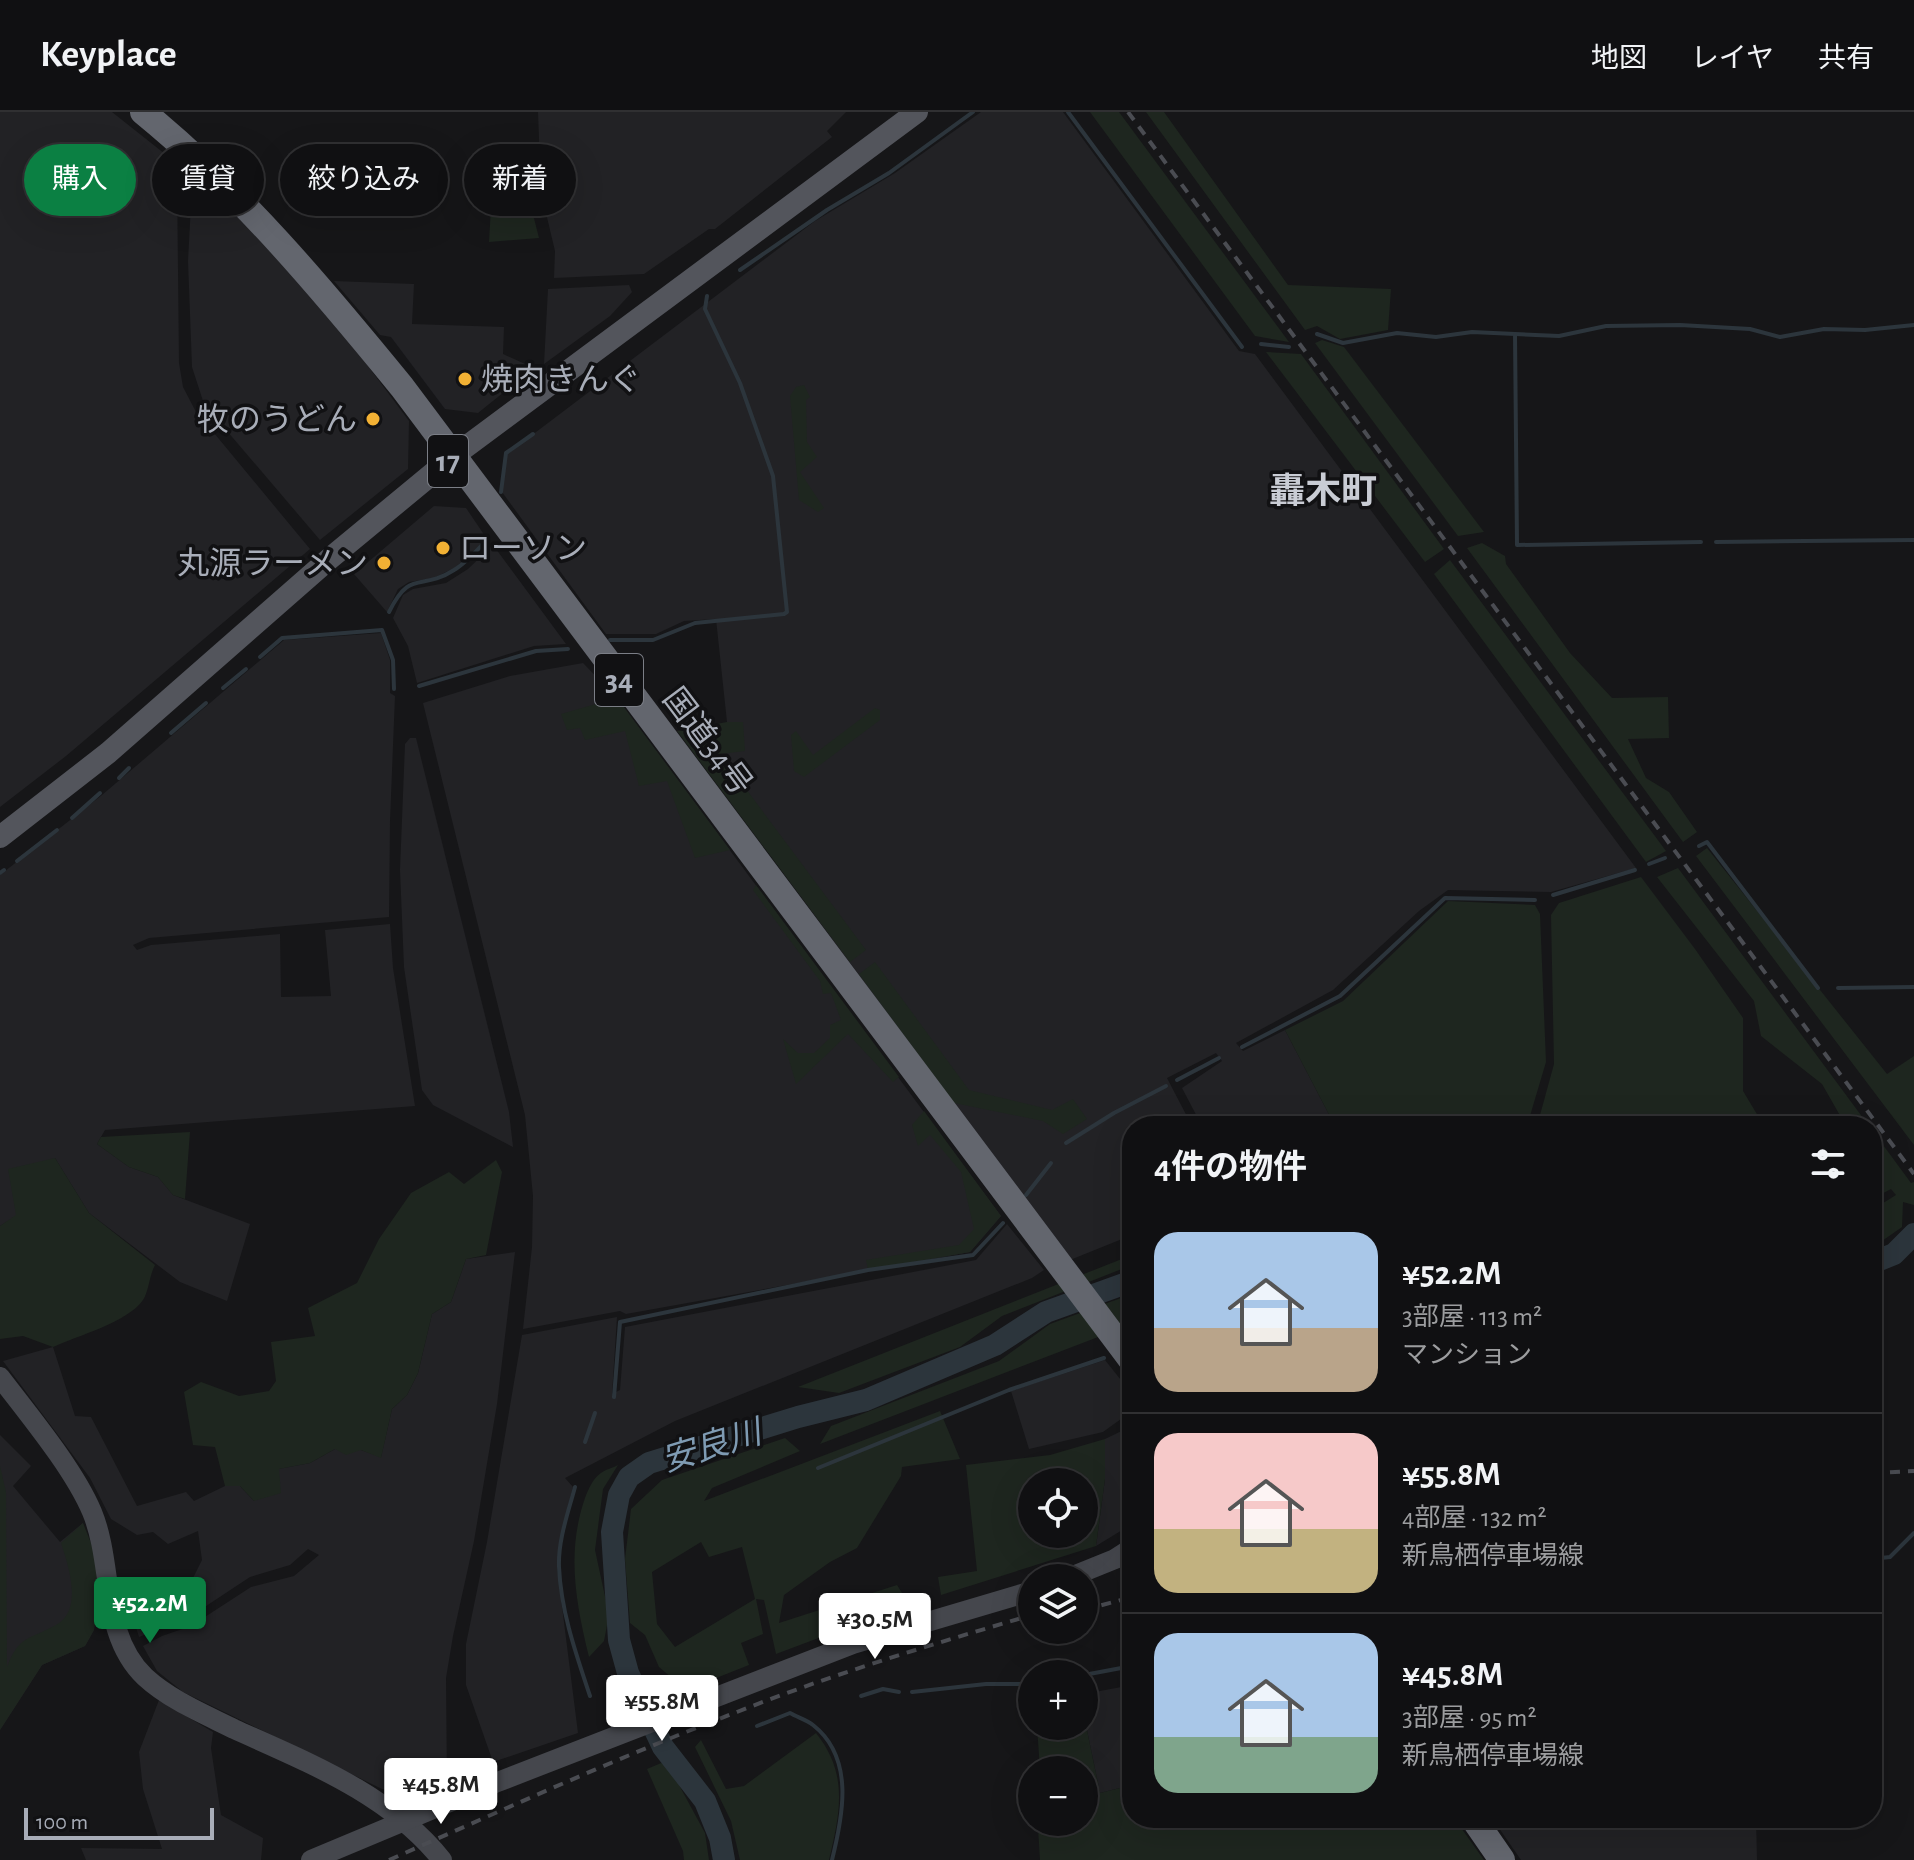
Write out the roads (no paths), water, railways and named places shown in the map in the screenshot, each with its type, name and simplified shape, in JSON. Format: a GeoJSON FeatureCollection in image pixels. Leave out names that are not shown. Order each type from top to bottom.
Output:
{"type":"FeatureCollection","features":[{"type":"Feature","properties":{"kind":"highway","name":"国道34号"},"geometry":{"type":"LineString","coordinates":[[143,112],[194,156],[317,282],[455,455],[599,652],[1122,1347]]}},
{"type":"Feature","properties":{"kind":"highway"},"geometry":{"type":"LineString","coordinates":[[1480,1828],[1502,1860]]}},
{"type":"Feature","properties":{"kind":"main road","name":"17"},"geometry":{"type":"LineString","coordinates":[[0,837],[108,753],[328,560],[455,455],[917,112]]}},
{"type":"Feature","properties":{"kind":"main road"},"geometry":{"type":"LineString","coordinates":[[0,1377],[58,1457],[91,1510],[102,1543],[112,1615],[124,1646],[145,1676],[189,1707],[376,1798],[406,1822],[442,1860]]}},
{"type":"Feature","properties":{"kind":"main road"},"geometry":{"type":"LineString","coordinates":[[1098,1566],[1122,1554]]}},
{"type":"Feature","properties":{"kind":"main road"},"geometry":{"type":"LineString","coordinates":[[311,1860],[495,1783],[853,1644],[1018,1595]]}},
{"type":"Feature","properties":{"kind":"waterway"},"geometry":{"type":"LineString","coordinates":[[740,270],[827,210],[889,173],[973,112]]}},
{"type":"Feature","properties":{"kind":"waterway"},"geometry":{"type":"LineString","coordinates":[[1068,112],[1242,347]]}},
{"type":"Feature","properties":{"kind":"waterway"},"geometry":{"type":"LineString","coordinates":[[610,640],[653,640],[695,623],[787,612],[773,476],[740,383],[705,309],[707,296]]}},
{"type":"Feature","properties":{"kind":"waterway"},"geometry":{"type":"LineString","coordinates":[[1317,334],[1343,343],[1397,333],[1436,337],[1472,332],[1559,336],[1606,326],[1680,325],[1750,329],[1780,337],[1824,329],[1865,330],[1914,325]]}},
{"type":"Feature","properties":{"kind":"waterway"},"geometry":{"type":"LineString","coordinates":[[1515,334],[1517,545],[1701,542]]}},
{"type":"Feature","properties":{"kind":"waterway"},"geometry":{"type":"LineString","coordinates":[[1261,344],[1289,347]]}},
{"type":"Feature","properties":{"kind":"waterway"},"geometry":{"type":"LineString","coordinates":[[501,492],[506,453],[533,434]]}},
{"type":"Feature","properties":{"kind":"waterway"},"geometry":{"type":"LineString","coordinates":[[389,612],[410,585],[433,580],[454,570],[487,540]]}},
{"type":"Feature","properties":{"kind":"waterway"},"geometry":{"type":"LineString","coordinates":[[1716,542],[1914,540]]}},
{"type":"Feature","properties":{"kind":"waterway"},"geometry":{"type":"LineString","coordinates":[[260,657],[282,638],[382,630],[393,660],[394,689]]}},
{"type":"Feature","properties":{"kind":"waterway"},"geometry":{"type":"LineString","coordinates":[[419,686],[536,651],[568,649]]}},
{"type":"Feature","properties":{"kind":"waterway"},"geometry":{"type":"LineString","coordinates":[[223,688],[246,669]]}},
{"type":"Feature","properties":{"kind":"waterway"},"geometry":{"type":"LineString","coordinates":[[171,733],[206,703]]}},
{"type":"Feature","properties":{"kind":"waterway"},"geometry":{"type":"LineString","coordinates":[[119,778],[129,768]]}},
{"type":"Feature","properties":{"kind":"waterway"},"geometry":{"type":"LineString","coordinates":[[72,818],[100,793]]}},
{"type":"Feature","properties":{"kind":"waterway"},"geometry":{"type":"LineString","coordinates":[[17,861],[57,830]]}},
{"type":"Feature","properties":{"kind":"waterway"},"geometry":{"type":"LineString","coordinates":[[1699,846],[1707,842],[1818,988]]}},
{"type":"Feature","properties":{"kind":"waterway"},"geometry":{"type":"LineString","coordinates":[[1649,864],[1665,858]]}},
{"type":"Feature","properties":{"kind":"waterway"},"geometry":{"type":"LineString","coordinates":[[0,873],[4,870]]}},
{"type":"Feature","properties":{"kind":"waterway"},"geometry":{"type":"LineString","coordinates":[[1553,895],[1635,870]]}},
{"type":"Feature","properties":{"kind":"waterway"},"geometry":{"type":"LineString","coordinates":[[1242,1047],[1340,996],[1445,898],[1535,900]]}},
{"type":"Feature","properties":{"kind":"waterway"},"geometry":{"type":"LineString","coordinates":[[1838,988],[1914,987]]}},
{"type":"Feature","properties":{"kind":"waterway"},"geometry":{"type":"LineString","coordinates":[[1177,1080],[1219,1058]]}},
{"type":"Feature","properties":{"kind":"waterway"},"geometry":{"type":"LineString","coordinates":[[1066,1143],[1166,1086]]}},
{"type":"Feature","properties":{"kind":"waterway"},"geometry":{"type":"LineString","coordinates":[[1026,1195],[1051,1163]]}},
{"type":"Feature","properties":{"kind":"waterway"},"geometry":{"type":"LineString","coordinates":[[614,1397],[620,1322],[868,1270],[973,1255],[1003,1223]]}},
{"type":"Feature","properties":{"kind":"waterway","name":"安良川"},"geometry":{"type":"LineString","coordinates":[[1882,1259],[1894,1254],[1914,1234]]}},
{"type":"Feature","properties":{"kind":"waterway","name":"安良川"},"geometry":{"type":"LineString","coordinates":[[724,1860],[720,1838],[705,1801],[663,1747],[628,1673],[619,1640],[612,1532],[619,1495],[629,1477],[649,1463],[798,1417],[866,1400],[995,1345],[1046,1312],[1122,1285]]}},
{"type":"Feature","properties":{"kind":"waterway"},"geometry":{"type":"LineString","coordinates":[[818,1468],[1009,1390],[1104,1358]]}},
{"type":"Feature","properties":{"kind":"waterway"},"geometry":{"type":"LineString","coordinates":[[585,1442],[595,1413]]}},
{"type":"Feature","properties":{"kind":"waterway"},"geometry":{"type":"LineString","coordinates":[[575,1487],[562,1537],[560,1584],[566,1617],[590,1696]]}},
{"type":"Feature","properties":{"kind":"waterway"},"geometry":{"type":"LineString","coordinates":[[1882,1558],[1890,1557],[1914,1533]]}},
{"type":"Feature","properties":{"kind":"waterway"},"geometry":{"type":"LineString","coordinates":[[1098,1672],[1122,1668]]}},
{"type":"Feature","properties":{"kind":"waterway"},"geometry":{"type":"LineString","coordinates":[[620,1686],[628,1673]]}},
{"type":"Feature","properties":{"kind":"waterway"},"geometry":{"type":"LineString","coordinates":[[912,1692],[986,1684],[1018,1684]]}},
{"type":"Feature","properties":{"kind":"waterway"},"geometry":{"type":"LineString","coordinates":[[861,1696],[883,1689],[899,1692]]}},
{"type":"Feature","properties":{"kind":"waterway"},"geometry":{"type":"LineString","coordinates":[[757,1726],[790,1713],[813,1725],[826,1738],[835,1754],[840,1771],[842,1807],[832,1860]]}},
{"type":"Feature","properties":{"kind":"railway"},"geometry":{"type":"LineString","coordinates":[[1128,112],[1871,1116]]}},
{"type":"Feature","properties":{"kind":"railway"},"geometry":{"type":"LineString","coordinates":[[1882,1131],[1914,1174]]}},
{"type":"Feature","properties":{"kind":"railway"},"geometry":{"type":"LineString","coordinates":[[1882,1473],[1914,1471]]}},
{"type":"Feature","properties":{"kind":"railway"},"geometry":{"type":"LineString","coordinates":[[1098,1606],[1122,1600]]}},
{"type":"Feature","properties":{"kind":"railway"},"geometry":{"type":"LineString","coordinates":[[389,1860],[606,1765],[773,1698],[883,1660],[1018,1619]]}},
{"type":"Feature","properties":{"kind":"place","name":"焼肉きんぐ"},"geometry":{"type":"Point","coordinates":[465,379]}},
{"type":"Feature","properties":{"kind":"place","name":"牧のうどん"},"geometry":{"type":"Point","coordinates":[373,419]}},
{"type":"Feature","properties":{"kind":"place","name":"ローソン"},"geometry":{"type":"Point","coordinates":[443,548]}},
{"type":"Feature","properties":{"kind":"place","name":"丸源ラーメン"},"geometry":{"type":"Point","coordinates":[384,563]}},
{"type":"Feature","properties":{"kind":"district","name":"轟木町"},"geometry":{"type":"Point","coordinates":[1323,490]}}]}
